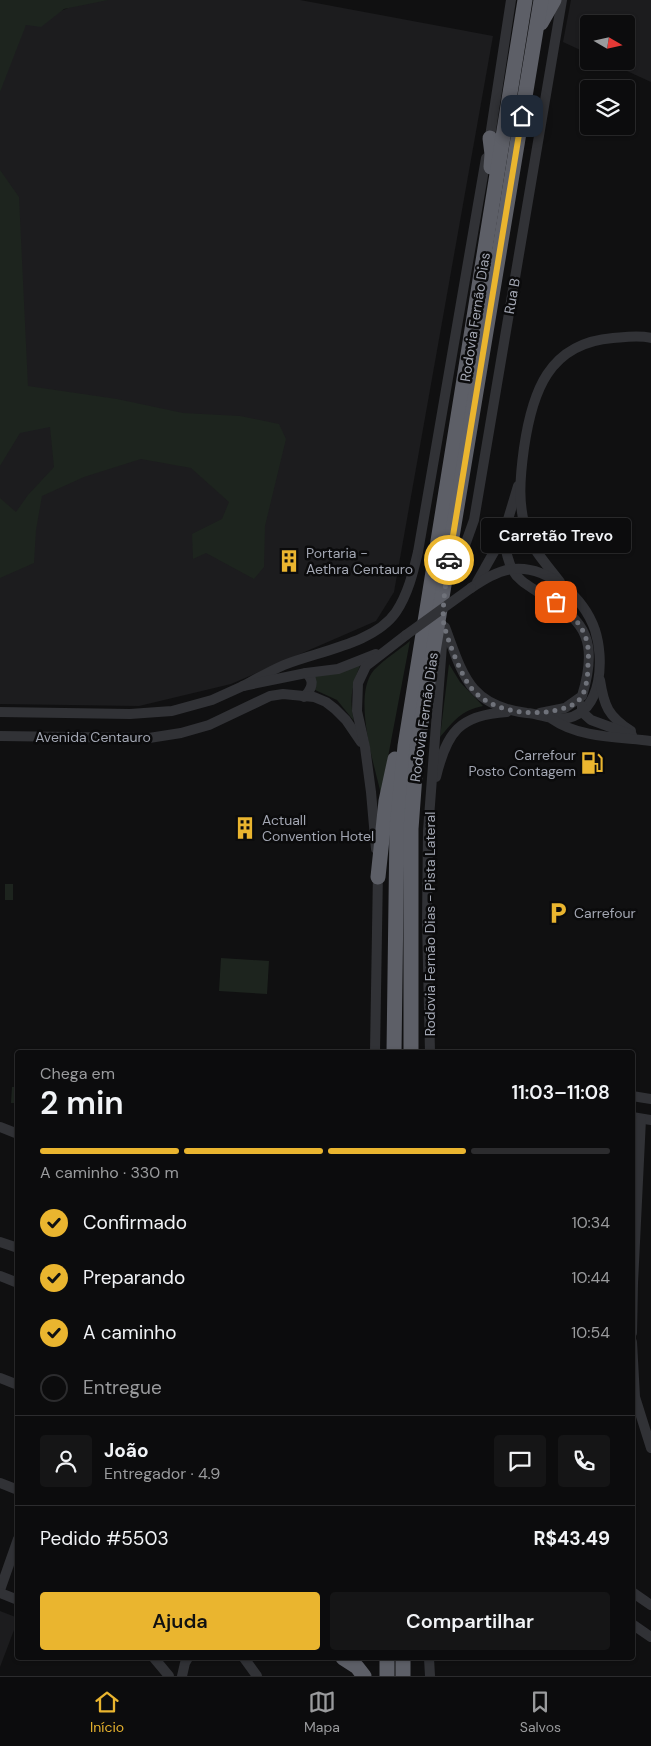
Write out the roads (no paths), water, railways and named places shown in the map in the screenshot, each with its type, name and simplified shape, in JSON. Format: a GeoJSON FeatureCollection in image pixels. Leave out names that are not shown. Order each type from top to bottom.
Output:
{"type":"FeatureCollection","features":[{"type":"Feature","properties":{"kind":"highway","name":"Rodovia Fernão Dias"},"geometry":{"type":"LineString","coordinates":[[394,1050],[397,826],[405,746],[525,0]]}},
{"type":"Feature","properties":{"kind":"highway","name":"Rodovia Fernão Dias"},"geometry":{"type":"LineString","coordinates":[[411,1050],[412,820],[417,748],[541,0]]}},
{"type":"Feature","properties":{"kind":"highway"},"geometry":{"type":"LineString","coordinates":[[536,34],[554,0]]}},
{"type":"Feature","properties":{"kind":"highway"},"geometry":{"type":"LineString","coordinates":[[488,235],[486,224],[492,154],[490,138]]}},
{"type":"Feature","properties":{"kind":"highway"},"geometry":{"type":"LineString","coordinates":[[378,877],[386,801],[406,703],[417,668]]}},
{"type":"Feature","properties":{"kind":"highway"},"geometry":{"type":"LineString","coordinates":[[346,1660],[357,1667],[364,1676]]}},
{"type":"Feature","properties":{"kind":"highway"},"geometry":{"type":"LineString","coordinates":[[387,1660],[387,1676]]}},
{"type":"Feature","properties":{"kind":"highway"},"geometry":{"type":"LineString","coordinates":[[403,1660],[403,1676]]}},
{"type":"Feature","properties":{"kind":"street"},"geometry":{"type":"LineString","coordinates":[[243,686],[285,665],[344,645],[374,632],[395,614],[408,589],[418,552],[490,138],[511,0]]}},
{"type":"Feature","properties":{"kind":"street","name":"Rua B"},"geometry":{"type":"LineString","coordinates":[[445,586],[464,548],[474,520],[562,0]]}},
{"type":"Feature","properties":{"kind":"street"},"geometry":{"type":"LineString","coordinates":[[473,587],[492,558],[503,536],[519,482],[529,418],[534,400],[551,369],[577,347],[590,342],[626,337],[651,338]]}},
{"type":"Feature","properties":{"kind":"street"},"geometry":{"type":"LineString","coordinates":[[519,482],[528,536],[565,588],[584,609],[594,630],[600,655],[599,679],[594,696],[582,712],[568,718],[552,719]]}},
{"type":"Feature","properties":{"kind":"street"},"geometry":{"type":"LineString","coordinates":[[503,536],[512,569],[525,584],[556,602],[578,621],[588,644],[589,655],[587,679],[582,696],[582,712],[591,720],[649,741]]}},
{"type":"Feature","properties":{"kind":"street"},"geometry":{"type":"LineString","coordinates":[[376,1050],[378,877],[371,792],[365,747],[357,711],[358,683],[366,666],[382,652],[473,587],[498,573],[512,569],[536,572],[550,577],[565,588]]}},
{"type":"Feature","properties":{"kind":"street","name":"Rodovia Fernão Dias - Pista Lateral"},"geometry":{"type":"LineString","coordinates":[[430,1050],[427,922],[429,802],[444,624],[445,586]]}},
{"type":"Feature","properties":{"kind":"street"},"geometry":{"type":"LineString","coordinates":[[444,624],[460,668],[470,686],[483,698],[499,706],[552,719],[564,727],[601,736],[649,741]]}},
{"type":"Feature","properties":{"kind":"street","name":"Avenida Centauro"},"geometry":{"type":"LineString","coordinates":[[0,712],[130,714],[172,711],[212,700],[243,686],[306,673],[338,669],[382,652]]}},
{"type":"Feature","properties":{"kind":"street"},"geometry":{"type":"LineString","coordinates":[[304,697],[312,685],[311,678],[306,673]]}},
{"type":"Feature","properties":{"kind":"street"},"geometry":{"type":"LineString","coordinates":[[599,679],[606,707],[611,715],[618,722],[649,741]]}},
{"type":"Feature","properties":{"kind":"street","name":"Avenida Centauro"},"geometry":{"type":"LineString","coordinates":[[0,736],[149,738],[180,733],[209,725],[270,696],[282,694],[314,697],[335,709],[346,720],[365,747]]}},
{"type":"Feature","properties":{"kind":"street"},"geometry":{"type":"LineString","coordinates":[[536,714],[566,708],[582,696]]}},
{"type":"Feature","properties":{"kind":"street"},"geometry":{"type":"LineString","coordinates":[[429,802],[439,765],[450,737],[465,721],[487,713],[516,711]]}},
{"type":"Feature","properties":{"kind":"street"},"geometry":{"type":"LineString","coordinates":[[635,1096],[651,1099]]}},
{"type":"Feature","properties":{"kind":"street"},"geometry":{"type":"LineString","coordinates":[[635,1230],[642,1118]]}},
{"type":"Feature","properties":{"kind":"street"},"geometry":{"type":"LineString","coordinates":[[0,1127],[15,1133]]}},
{"type":"Feature","properties":{"kind":"street"},"geometry":{"type":"LineString","coordinates":[[0,1242],[15,1247]]}},
{"type":"Feature","properties":{"kind":"street"},"geometry":{"type":"LineString","coordinates":[[0,1276],[15,1282]]}},
{"type":"Feature","properties":{"kind":"street"},"geometry":{"type":"LineString","coordinates":[[0,1378],[15,1384]]}},
{"type":"Feature","properties":{"kind":"street"},"geometry":{"type":"LineString","coordinates":[[635,1396],[651,1448]]}},
{"type":"Feature","properties":{"kind":"street"},"geometry":{"type":"LineString","coordinates":[[0,1483],[15,1489]]}},
{"type":"Feature","properties":{"kind":"street"},"geometry":{"type":"LineString","coordinates":[[15,1548],[0,1591],[15,1598]]}},
{"type":"Feature","properties":{"kind":"street"},"geometry":{"type":"LineString","coordinates":[[635,1594],[651,1605]]}},
{"type":"Feature","properties":{"kind":"street"},"geometry":{"type":"LineString","coordinates":[[635,1626],[651,1637]]}},
{"type":"Feature","properties":{"kind":"street"},"geometry":{"type":"LineString","coordinates":[[156,1660],[169,1676]]}},
{"type":"Feature","properties":{"kind":"street"},"geometry":{"type":"LineString","coordinates":[[182,1676],[187,1660]]}},
{"type":"Feature","properties":{"kind":"street"},"geometry":{"type":"LineString","coordinates":[[245,1660],[257,1676]]}},
{"type":"Feature","properties":{"kind":"street"},"geometry":{"type":"LineString","coordinates":[[429,1660],[430,1676]]}},
{"type":"Feature","properties":{"kind":"place","name":"Portaria - Aethra Centauro"},"geometry":{"type":"Point","coordinates":[289,561]}},
{"type":"Feature","properties":{"kind":"place","name":"Carretão Trevo"},"geometry":{"type":"Point","coordinates":[556,602]}},
{"type":"Feature","properties":{"kind":"place","name":"Carrefour Posto Contagem"},"geometry":{"type":"Point","coordinates":[592,763]}},
{"type":"Feature","properties":{"kind":"place","name":"Actuall Convention Hotel"},"geometry":{"type":"Point","coordinates":[245,828]}},
{"type":"Feature","properties":{"kind":"place","name":"Carrefour"},"geometry":{"type":"Point","coordinates":[558,913]}}]}
